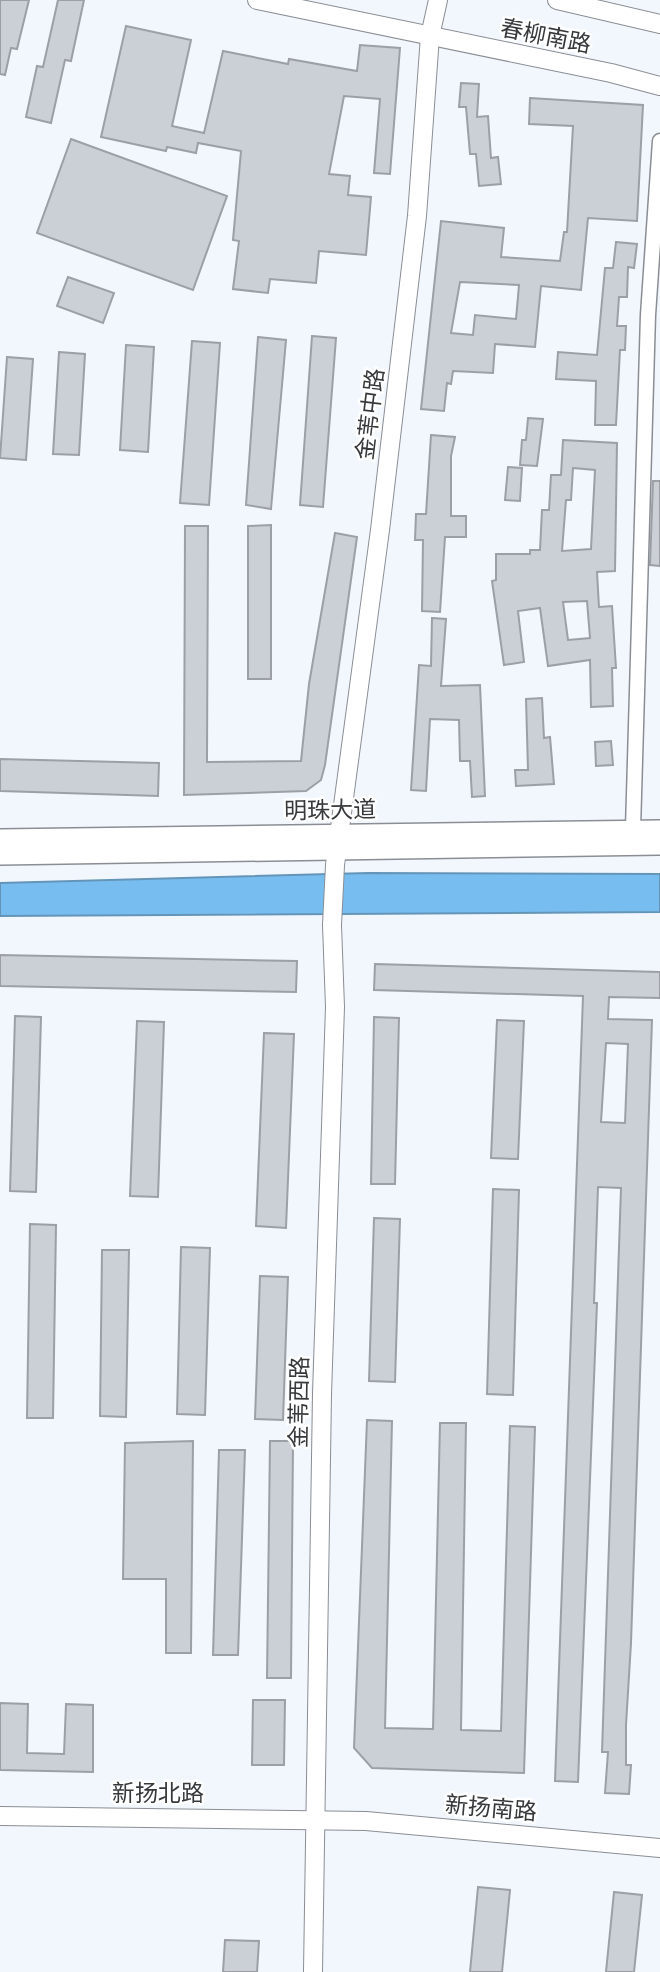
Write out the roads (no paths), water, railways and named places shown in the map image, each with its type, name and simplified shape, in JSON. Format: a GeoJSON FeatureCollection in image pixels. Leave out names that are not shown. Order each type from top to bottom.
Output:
{"type":"FeatureCollection","features":[{"type":"Feature","properties":{"kind":"main road","name":"明珠大道"},"geometry":{"type":"LineString","coordinates":[[0,839],[336,849],[633,829],[660,830]]}},
{"type":"Feature","properties":{"kind":"main road","name":"明珠大道"},"geometry":{"type":"LineString","coordinates":[[0,855],[660,845]]}},
{"type":"Feature","properties":{"kind":"street","name":"春柳南路"},"geometry":{"type":"LineString","coordinates":[[257,0],[660,86]]}},
{"type":"Feature","properties":{"kind":"street","name":"金苇中路"},"geometry":{"type":"LineString","coordinates":[[336,849],[388,461],[417,216],[430,36],[438,0]]}},
{"type":"Feature","properties":{"kind":"street","name":"春柳南路"},"geometry":{"type":"LineString","coordinates":[[558,0],[660,24]]}},
{"type":"Feature","properties":{"kind":"street"},"geometry":{"type":"LineString","coordinates":[[633,829],[648,328],[660,141]]}},
{"type":"Feature","properties":{"kind":"street","name":"金苇西路"},"geometry":{"type":"LineString","coordinates":[[313,1972],[322,1394],[335,1007],[332,925],[336,849]]}},
{"type":"Feature","properties":{"kind":"street","name":"新扬北路"},"geometry":{"type":"LineString","coordinates":[[0,1816],[316,1819]]}},
{"type":"Feature","properties":{"kind":"street","name":"新扬南路"},"geometry":{"type":"LineString","coordinates":[[316,1819],[660,1848]]}},
{"type":"Feature","properties":{"kind":"water"},"geometry":{"type":"Polygon","coordinates":[[[368,873],[660,874],[660,912],[0,916],[0,883],[368,873]]]}}]}
